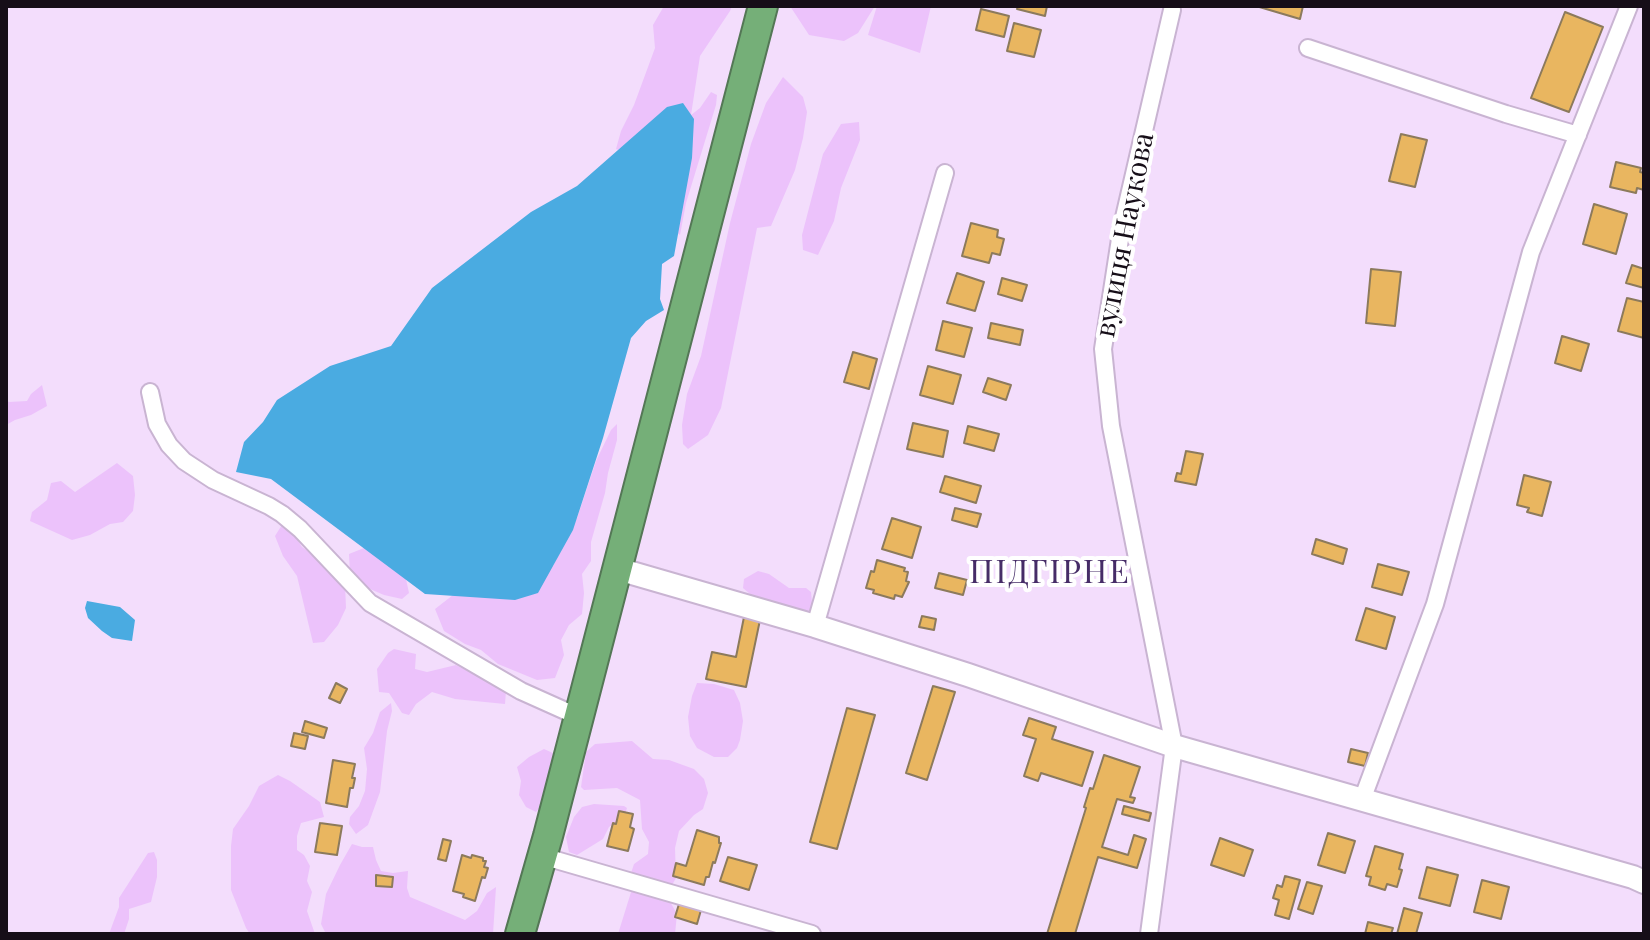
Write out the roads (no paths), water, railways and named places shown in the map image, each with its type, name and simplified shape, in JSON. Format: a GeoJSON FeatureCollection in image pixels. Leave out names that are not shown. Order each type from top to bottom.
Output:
{"type":"FeatureCollection","features":[{"type":"Feature","properties":{"kind":"highway"},"geometry":{"type":"LineString","coordinates":[[520,934],[763,6]]}},
{"type":"Feature","properties":{"kind":"street"},"geometry":{"type":"LineString","coordinates":[[1362,800],[1435,604],[1531,252],[1629,6]]}},
{"type":"Feature","properties":{"kind":"street","name":"вулиця Наукова"},"geometry":{"type":"LineString","coordinates":[[1149,934],[1174,746],[1111,426],[1103,349],[1122,226],[1172,10]]}},
{"type":"Feature","properties":{"kind":"street"},"geometry":{"type":"LineString","coordinates":[[1308,48],[1578,135]]}},
{"type":"Feature","properties":{"kind":"street"},"geometry":{"type":"LineString","coordinates":[[815,626],[945,173]]}},
{"type":"Feature","properties":{"kind":"street"},"geometry":{"type":"LineString","coordinates":[[150,392],[157,424],[169,445],[184,461],[213,480],[282,514],[370,603],[521,691],[579,717]]}},
{"type":"Feature","properties":{"kind":"street"},"geometry":{"type":"LineString","coordinates":[[618,569],[815,626],[1174,746],[1644,882]]}},
{"type":"Feature","properties":{"kind":"street"},"geometry":{"type":"LineString","coordinates":[[542,856],[812,934]]}},
{"type":"Feature","properties":{"kind":"water"},"geometry":{"type":"Polygon","coordinates":[[[683,103],[694,119],[692,158],[674,256],[662,264],[660,299],[664,310],[646,321],[631,338],[573,530],[538,593],[515,600],[425,594],[271,479],[236,472],[244,442],[263,422],[277,400],[330,366],[391,346],[432,288],[531,212],[577,186],[667,107],[683,103]]]}},
{"type":"Feature","properties":{"kind":"water"},"geometry":{"type":"Polygon","coordinates":[[[87,601],[120,607],[135,620],[132,641],[112,638],[102,631],[88,618],[85,608],[87,601]]]}},
{"type":"Feature","properties":{"kind":"district","name":"ПІДГІРНЕ"},"geometry":{"type":"Point","coordinates":[1050,573]}}]}
